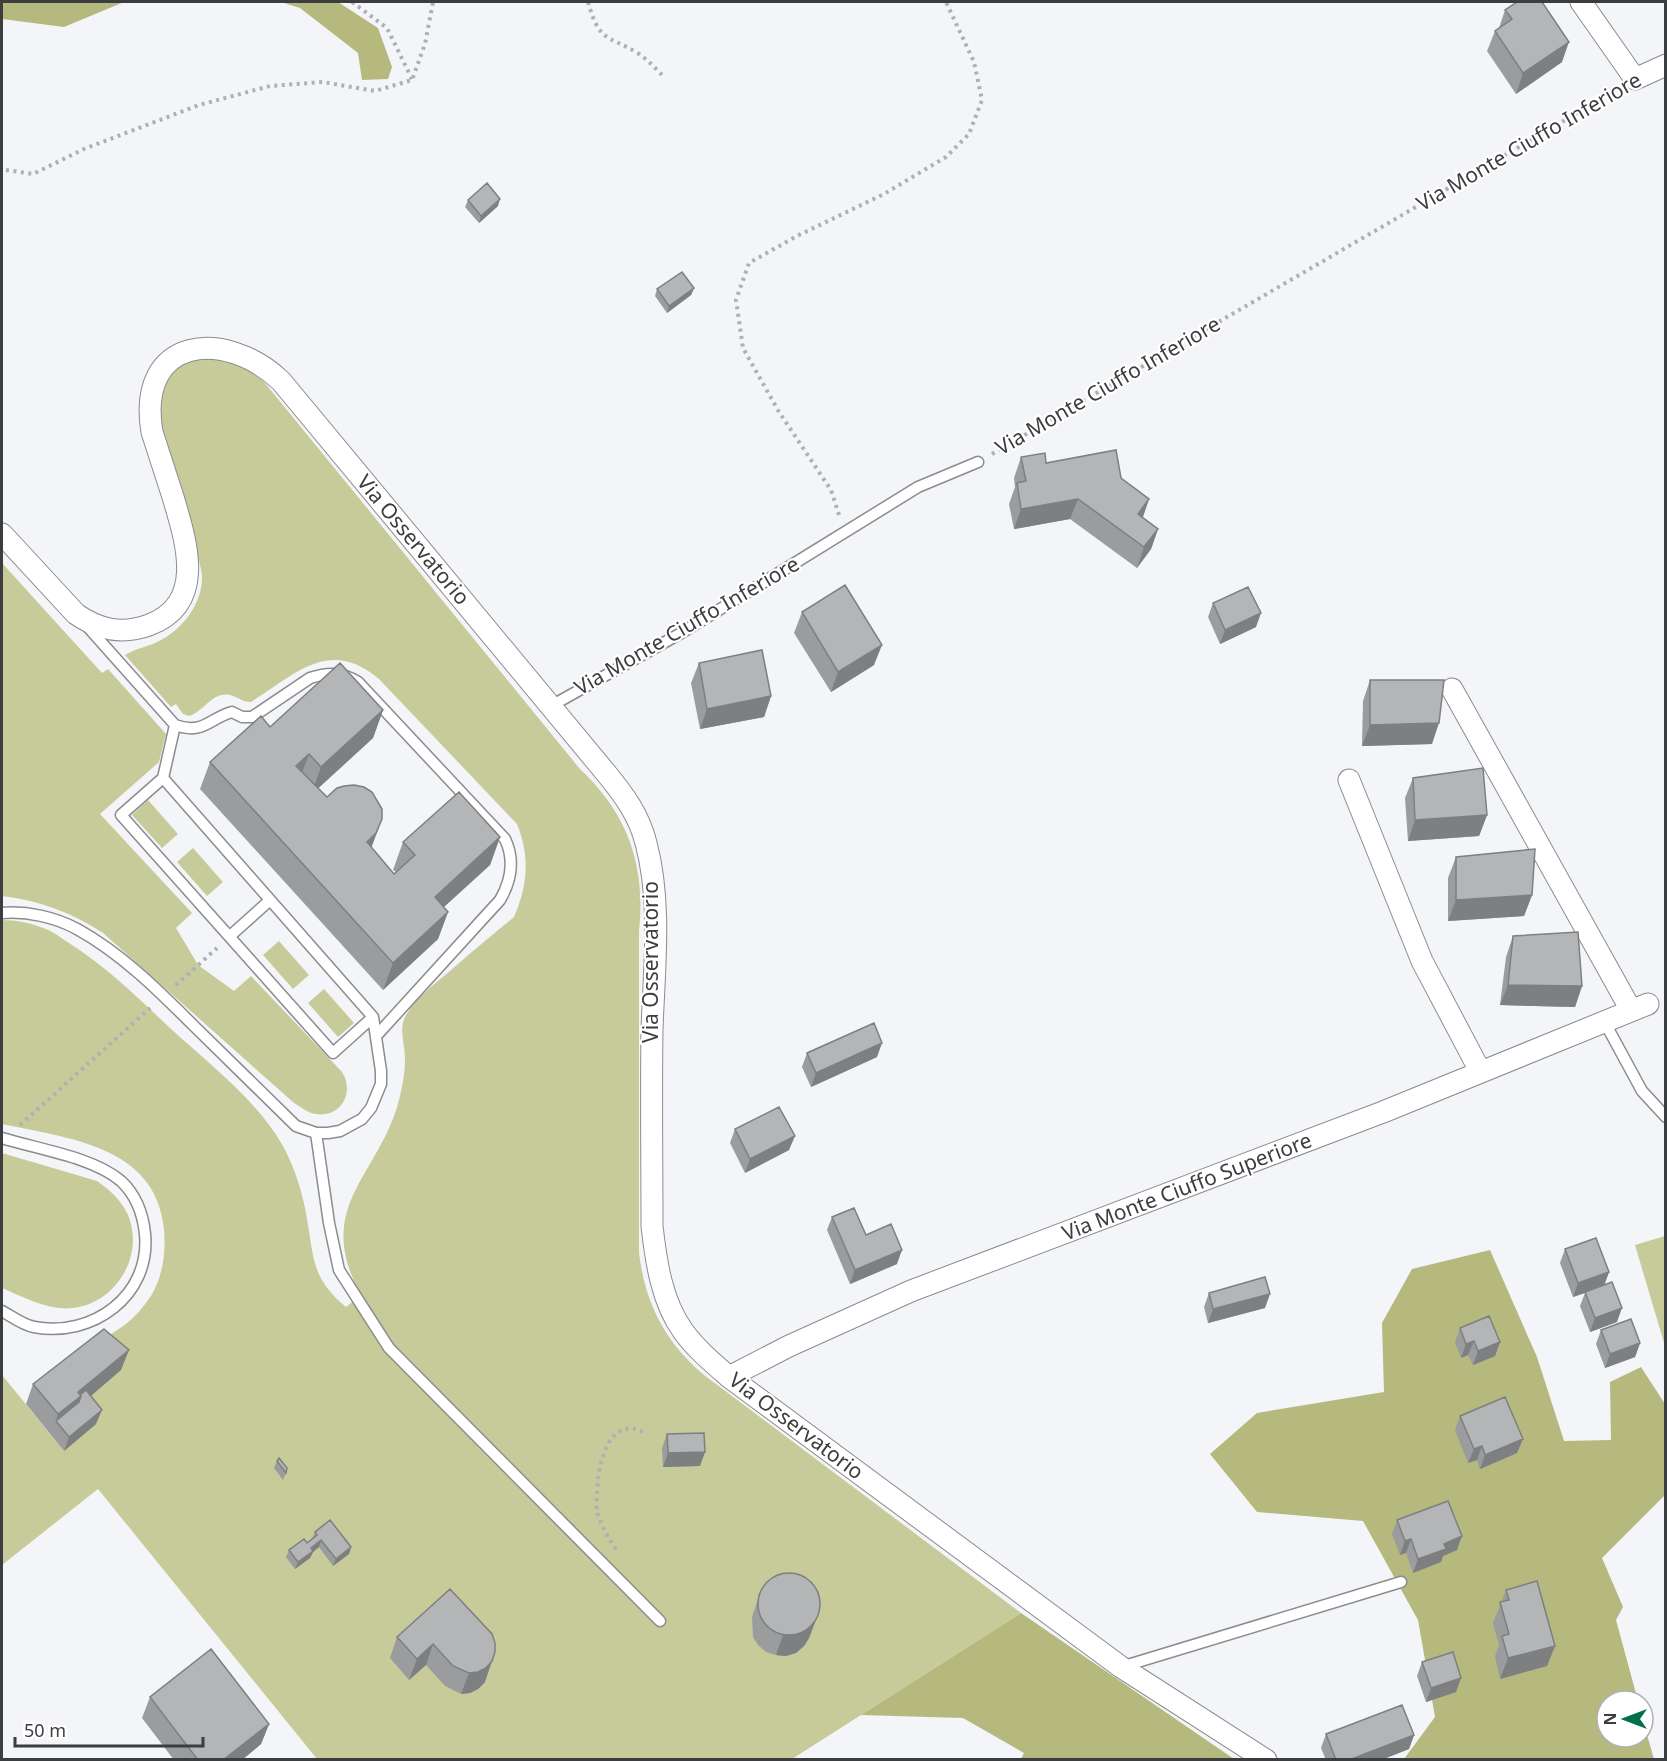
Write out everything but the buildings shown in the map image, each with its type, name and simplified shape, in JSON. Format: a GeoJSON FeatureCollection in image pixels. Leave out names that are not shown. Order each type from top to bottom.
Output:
{"type":"FeatureCollection","features":[{"type":"Feature","properties":{"kind":"street"},"geometry":{"type":"LineString","coordinates":[[1581,2],[1635,79]]}},
{"type":"Feature","properties":{"kind":"street","name":"Via Monte Ciuffo Inferiore"},"geometry":{"type":"LineString","coordinates":[[1635,79],[1665,65]]}},
{"type":"Feature","properties":{"kind":"street","name":"Via Osservatorio"},"geometry":{"type":"LineString","coordinates":[[2,534],[76,614],[100,627],[126,630],[158,621],[172,611],[178,603],[187,582],[188,554],[152,432],[150,394],[159,370],[176,355],[197,349],[229,352],[262,366],[281,381],[551,706],[629,802],[635,813],[647,846],[655,920],[651,1074],[654,1248],[664,1291],[683,1330],[697,1348],[729,1377],[1121,1667],[1266,1760]]}},
{"type":"Feature","properties":{"kind":"street","name":"Via Monte Ciuffo Superiore"},"geometry":{"type":"LineString","coordinates":[[729,1377],[789,1346],[911,1291],[1383,1112],[1639,1007],[1452,689]]}},
{"type":"Feature","properties":{"kind":"street"},"geometry":{"type":"LineString","coordinates":[[1349,780],[1422,961],[1480,1071]]}},
{"type":"Feature","properties":{"kind":"lane","name":"Via Monte Ciuffo Inferiore"},"geometry":{"type":"LineString","coordinates":[[551,706],[683,632],[918,487],[978,462]]}},
{"type":"Feature","properties":{"kind":"lane"},"geometry":{"type":"LineString","coordinates":[[76,614],[175,725],[192,729],[200,728],[232,712],[242,717],[252,717],[310,678],[331,673],[358,681],[505,839],[510,855],[511,871],[510,879],[500,900],[377,1035]]}},
{"type":"Feature","properties":{"kind":"lane"},"geometry":{"type":"LineString","coordinates":[[175,725],[162,778],[121,815],[333,1053],[373,1017]]}},
{"type":"Feature","properties":{"kind":"lane"},"geometry":{"type":"LineString","coordinates":[[2,913],[40,916],[76,928],[110,950],[164,996],[296,1126],[316,1133],[328,1134],[352,1126],[362,1119],[371,1108],[381,1084],[377,1035],[373,1017],[162,778]]}},
{"type":"Feature","properties":{"kind":"lane"},"geometry":{"type":"LineString","coordinates":[[230,936],[269,901]]}},
{"type":"Feature","properties":{"kind":"lane"},"geometry":{"type":"LineString","coordinates":[[1604,1021],[1642,1091],[1665,1117]]}},
{"type":"Feature","properties":{"kind":"lane"},"geometry":{"type":"LineString","coordinates":[[316,1133],[329,1223],[339,1270],[389,1348],[660,1621]]}},
{"type":"Feature","properties":{"kind":"lane"},"geometry":{"type":"LineString","coordinates":[[2,1311],[32,1327],[62,1329],[88,1323],[115,1307],[136,1282],[145,1254],[146,1240],[137,1203],[130,1192],[109,1173],[81,1160],[3,1139]]}},
{"type":"Feature","properties":{"kind":"lane"},"geometry":{"type":"LineString","coordinates":[[1121,1667],[1401,1582]]}},
{"type":"Feature","properties":{"kind":"path"},"geometry":{"type":"LineString","coordinates":[[352,2],[387,28],[412,80]]}},
{"type":"Feature","properties":{"kind":"path"},"geometry":{"type":"LineString","coordinates":[[412,80],[425,44],[433,2]]}},
{"type":"Feature","properties":{"kind":"path"},"geometry":{"type":"LineString","coordinates":[[588,2],[597,28],[609,39],[640,54],[664,77]]}},
{"type":"Feature","properties":{"kind":"path"},"geometry":{"type":"LineString","coordinates":[[844,533],[831,490],[779,412],[743,348],[736,300],[749,263],[796,236],[884,194],[946,157],[969,134],[982,100],[974,62],[946,2]]}},
{"type":"Feature","properties":{"kind":"path","name":"Via Monte Ciuffo Inferiore"},"geometry":{"type":"LineString","coordinates":[[978,462],[1635,79]]}},
{"type":"Feature","properties":{"kind":"path"},"geometry":{"type":"LineString","coordinates":[[6,170],[33,174],[84,149],[200,105],[270,86],[323,82],[375,91],[412,80]]}},
{"type":"Feature","properties":{"kind":"path"},"geometry":{"type":"LineString","coordinates":[[3,1139],[230,936]]}},
{"type":"Feature","properties":{"kind":"path"},"geometry":{"type":"LineString","coordinates":[[621,1555],[609,1539],[597,1510],[601,1462],[614,1434],[622,1429],[639,1429],[646,1434]]}},
{"type":"Feature","properties":{"kind":"green space"},"geometry":{"type":"Polygon","coordinates":[[[2,2],[124,2],[64,27],[2,19],[2,2]]]}},
{"type":"Feature","properties":{"kind":"green space"},"geometry":{"type":"Polygon","coordinates":[[[281,2],[338,2],[378,28],[392,67],[388,79],[362,80],[358,53],[300,8],[281,2]]]}},
{"type":"Feature","properties":{"kind":"green space"},"geometry":{"type":"Polygon","coordinates":[[[201,358],[236,363],[250,370],[265,383],[580,769],[597,786],[622,823],[636,863],[640,907],[639,1253],[646,1289],[668,1335],[678,1349],[704,1375],[1021,1613],[792,1759],[317,1759],[98,1489],[2,1565],[2,1375],[64,1451],[83,1398],[96,1350],[134,1317],[151,1296],[161,1272],[165,1238],[157,1201],[144,1179],[126,1163],[104,1150],[79,1141],[2,1124],[2,920],[24,922],[49,930],[83,952],[121,983],[246,1098],[272,1129],[287,1154],[303,1200],[316,1267],[327,1287],[346,1307],[361,1295],[348,1264],[343,1237],[347,1213],[355,1191],[391,1124],[400,1096],[405,1064],[402,1031],[406,1015],[427,991],[514,917],[525,882],[524,848],[517,824],[379,679],[361,667],[344,661],[328,660],[313,664],[298,671],[251,702],[226,694],[218,696],[189,716],[183,714],[176,704],[171,707],[125,655],[159,641],[175,630],[189,615],[199,597],[202,576],[199,560],[155,424],[155,397],[174,368],[201,358]]]}},
{"type":"Feature","properties":{"kind":"green space"},"geometry":{"type":"Polygon","coordinates":[[[2,563],[102,673],[108,669],[166,734],[159,762],[100,814],[192,913],[176,928],[198,965],[234,991],[251,976],[342,1072],[347,1088],[339,1108],[325,1114],[313,1113],[294,1103],[103,933],[55,908],[2,896],[2,563]]]}},
{"type":"Feature","properties":{"kind":"green space"},"geometry":{"type":"Polygon","coordinates":[[[148,800],[178,834],[162,848],[132,815],[148,800]]]}},
{"type":"Feature","properties":{"kind":"green space"},"geometry":{"type":"Polygon","coordinates":[[[193,848],[223,882],[207,896],[177,862],[193,848]]]}},
{"type":"Feature","properties":{"kind":"green space"},"geometry":{"type":"Polygon","coordinates":[[[279,941],[309,975],[293,989],[263,955],[279,941]]]}},
{"type":"Feature","properties":{"kind":"green space"},"geometry":{"type":"Polygon","coordinates":[[[324,989],[354,1023],[338,1037],[308,1003],[324,989]]]}},
{"type":"Feature","properties":{"kind":"green space"},"geometry":{"type":"Polygon","coordinates":[[[2,1153],[97,1181],[122,1205],[128,1215],[133,1246],[123,1275],[102,1297],[88,1304],[63,1308],[36,1302],[2,1288],[2,1153]]]}},
{"type":"Feature","properties":{"kind":"green space"},"geometry":{"type":"Polygon","coordinates":[[[1666,1236],[1665,1346],[1635,1245],[1666,1236]]]}},
{"type":"Feature","properties":{"kind":"green space"},"geometry":{"type":"Polygon","coordinates":[[[1490,1250],[1537,1357],[1564,1441],[1611,1440],[1610,1382],[1641,1367],[1665,1404],[1665,1495],[1602,1558],[1623,1607],[1616,1620],[1635,1689],[1595,1689],[1595,1749],[1651,1749],[1654,1759],[1404,1759],[1435,1717],[1418,1620],[1363,1521],[1257,1512],[1210,1454],[1257,1413],[1384,1392],[1382,1323],[1412,1269],[1490,1250]]]}},
{"type":"Feature","properties":{"kind":"green space"},"geometry":{"type":"Polygon","coordinates":[[[1021,1613],[1234,1759],[1021,1759],[1024,1753],[963,1718],[861,1715],[1021,1613]]]}}]}
